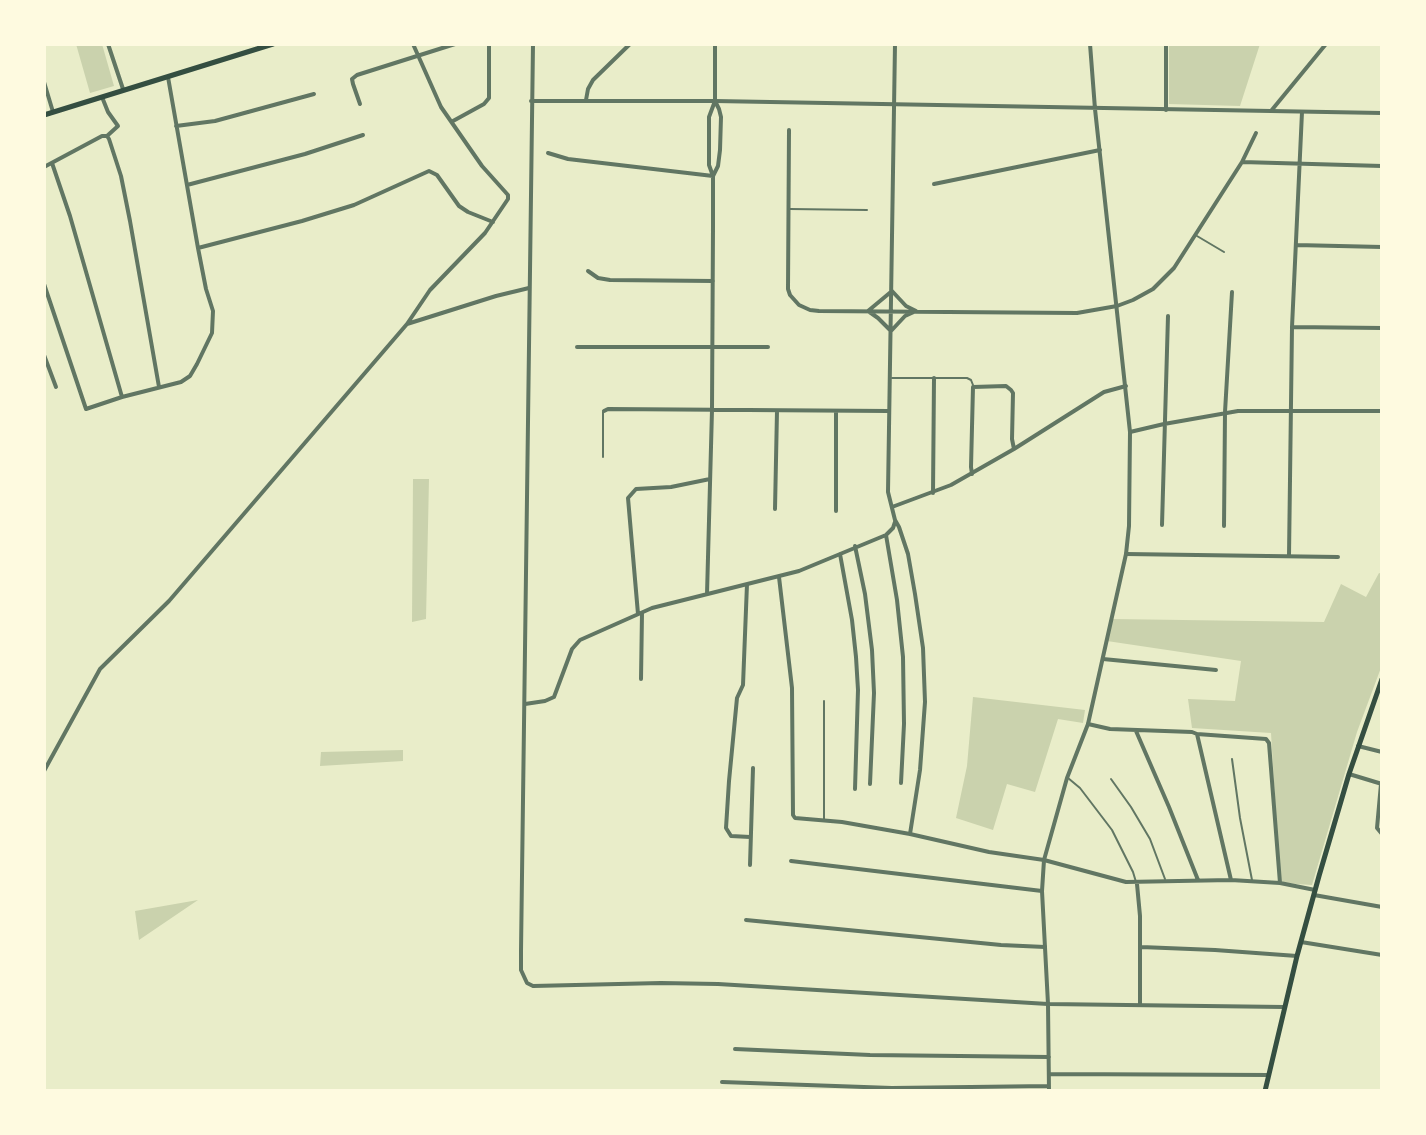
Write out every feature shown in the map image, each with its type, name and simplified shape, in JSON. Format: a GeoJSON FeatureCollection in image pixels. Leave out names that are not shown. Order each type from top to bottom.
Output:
{"type":"FeatureCollection","features":[{"type":"Feature","properties":{"kind":"main road"},"geometry":{"type":"LineString","coordinates":[[44,115],[273,44]]}},
{"type":"Feature","properties":{"kind":"main road"},"geometry":{"type":"LineString","coordinates":[[1266,1091],[1284,1007],[1315,892],[1349,774],[1382,679]]}},
{"type":"Feature","properties":{"kind":"street"},"geometry":{"type":"LineString","coordinates":[[108,44],[123,89]]}},
{"type":"Feature","properties":{"kind":"street"},"geometry":{"type":"LineString","coordinates":[[44,771],[100,669],[169,601],[407,324],[430,290],[493,222],[508,199],[438,102],[413,44]]}},
{"type":"Feature","properties":{"kind":"street"},"geometry":{"type":"LineString","coordinates":[[360,104],[353,77],[455,44]]}},
{"type":"Feature","properties":{"kind":"street"},"geometry":{"type":"LineString","coordinates":[[452,121],[484,104],[489,98],[489,44]]}},
{"type":"Feature","properties":{"kind":"street"},"geometry":{"type":"LineString","coordinates":[[533,44],[521,970],[527,983],[533,986],[718,984],[1048,1004],[1284,1007]]}},
{"type":"Feature","properties":{"kind":"street"},"geometry":{"type":"LineString","coordinates":[[586,100],[593,80],[630,44]]}},
{"type":"Feature","properties":{"kind":"street"},"geometry":{"type":"LineString","coordinates":[[707,594],[713,281],[713,176],[709,165],[709,117],[715,101],[715,44]]}},
{"type":"Feature","properties":{"kind":"street"},"geometry":{"type":"LineString","coordinates":[[895,44],[888,492],[908,554],[923,648],[925,702],[920,770],[910,834]]}},
{"type":"Feature","properties":{"kind":"street"},"geometry":{"type":"LineString","coordinates":[[722,1082],[892,1088],[1049,1088],[1042,891],[1044,860],[1067,778],[1088,724],[1126,554],[1130,498],[1126,386],[1090,44]]}},
{"type":"Feature","properties":{"kind":"street"},"geometry":{"type":"LineString","coordinates":[[1166,44],[1166,110]]}},
{"type":"Feature","properties":{"kind":"street"},"geometry":{"type":"LineString","coordinates":[[1271,111],[1326,44]]}},
{"type":"Feature","properties":{"kind":"street"},"geometry":{"type":"LineString","coordinates":[[44,284],[86,409],[181,382],[190,376],[212,333],[213,311],[198,248],[168,77]]}},
{"type":"Feature","properties":{"kind":"street"},"geometry":{"type":"LineString","coordinates":[[44,82],[53,112]]}},
{"type":"Feature","properties":{"kind":"street"},"geometry":{"type":"LineString","coordinates":[[176,126],[215,121],[314,94]]}},
{"type":"Feature","properties":{"kind":"street"},"geometry":{"type":"LineString","coordinates":[[44,167],[107,136],[118,126],[102,96]]}},
{"type":"Feature","properties":{"kind":"street"},"geometry":{"type":"LineString","coordinates":[[531,101],[715,101],[1382,113]]}},
{"type":"Feature","properties":{"kind":"street"},"geometry":{"type":"LineString","coordinates":[[713,176],[718,166],[721,117],[715,101]]}},
{"type":"Feature","properties":{"kind":"street"},"geometry":{"type":"LineString","coordinates":[[1289,556],[1292,327],[1302,112]]}},
{"type":"Feature","properties":{"kind":"street"},"geometry":{"type":"LineString","coordinates":[[789,130],[788,282],[790,295],[799,305],[810,310],[1077,313],[1133,300],[1153,289],[1174,268],[1242,162],[1256,133]]}},
{"type":"Feature","properties":{"kind":"street"},"geometry":{"type":"LineString","coordinates":[[187,185],[305,154],[363,135]]}},
{"type":"Feature","properties":{"kind":"street"},"geometry":{"type":"LineString","coordinates":[[107,136],[121,176],[159,387]]}},
{"type":"Feature","properties":{"kind":"street"},"geometry":{"type":"LineString","coordinates":[[934,184],[1100,150]]}},
{"type":"Feature","properties":{"kind":"street"},"geometry":{"type":"LineString","coordinates":[[548,153],[568,159],[713,176]]}},
{"type":"Feature","properties":{"kind":"street"},"geometry":{"type":"LineString","coordinates":[[1242,162],[1382,166]]}},
{"type":"Feature","properties":{"kind":"street"},"geometry":{"type":"LineString","coordinates":[[52,163],[122,397]]}},
{"type":"Feature","properties":{"kind":"street"},"geometry":{"type":"LineString","coordinates":[[198,248],[354,205],[429,171],[437,175],[459,206],[493,222]]}},
{"type":"Feature","properties":{"kind":"street"},"geometry":{"type":"LineString","coordinates":[[1296,245],[1382,247]]}},
{"type":"Feature","properties":{"kind":"street"},"geometry":{"type":"LineString","coordinates":[[588,271],[598,278],[610,280],[713,281]]}},
{"type":"Feature","properties":{"kind":"street"},"geometry":{"type":"LineString","coordinates":[[407,324],[529,288]]}},
{"type":"Feature","properties":{"kind":"street"},"geometry":{"type":"LineString","coordinates":[[868,311],[892,291]]}},
{"type":"Feature","properties":{"kind":"street"},"geometry":{"type":"LineString","coordinates":[[892,291],[906,306],[916,311]]}},
{"type":"Feature","properties":{"kind":"street"},"geometry":{"type":"LineString","coordinates":[[1224,526],[1225,412],[1232,292]]}},
{"type":"Feature","properties":{"kind":"street"},"geometry":{"type":"LineString","coordinates":[[868,311],[891,331]]}},
{"type":"Feature","properties":{"kind":"street"},"geometry":{"type":"LineString","coordinates":[[891,331],[898,321],[916,311]]}},
{"type":"Feature","properties":{"kind":"street"},"geometry":{"type":"LineString","coordinates":[[1162,525],[1168,316]]}},
{"type":"Feature","properties":{"kind":"street"},"geometry":{"type":"LineString","coordinates":[[1292,327],[1382,328]]}},
{"type":"Feature","properties":{"kind":"street"},"geometry":{"type":"LineString","coordinates":[[577,347],[768,347]]}},
{"type":"Feature","properties":{"kind":"street"},"geometry":{"type":"LineString","coordinates":[[44,355],[56,387]]}},
{"type":"Feature","properties":{"kind":"street"},"geometry":{"type":"LineString","coordinates":[[933,493],[934,378]]}},
{"type":"Feature","properties":{"kind":"street"},"geometry":{"type":"LineString","coordinates":[[972,474],[973,387],[1006,386],[1011,390],[1014,449]]}},
{"type":"Feature","properties":{"kind":"street"},"geometry":{"type":"LineString","coordinates":[[892,507],[933,493],[972,474],[1104,392],[1126,386]]}},
{"type":"Feature","properties":{"kind":"street"},"geometry":{"type":"LineString","coordinates":[[604,411],[888,411]]}},
{"type":"Feature","properties":{"kind":"street"},"geometry":{"type":"LineString","coordinates":[[775,509],[777,411]]}},
{"type":"Feature","properties":{"kind":"street"},"geometry":{"type":"LineString","coordinates":[[1130,432],[1225,412],[1382,411]]}},
{"type":"Feature","properties":{"kind":"street"},"geometry":{"type":"LineString","coordinates":[[836,412],[836,511]]}},
{"type":"Feature","properties":{"kind":"street"},"geometry":{"type":"LineString","coordinates":[[641,679],[640,613],[628,498],[636,489],[671,487],[710,479]]}},
{"type":"Feature","properties":{"kind":"street"},"geometry":{"type":"LineString","coordinates":[[525,704],[554,697],[577,643],[640,613],[667,604],[799,571],[886,535],[893,528],[895,520]]}},
{"type":"Feature","properties":{"kind":"street"},"geometry":{"type":"LineString","coordinates":[[886,535],[903,657],[901,783]]}},
{"type":"Feature","properties":{"kind":"street"},"geometry":{"type":"LineString","coordinates":[[855,546],[872,650],[874,693],[870,784]]}},
{"type":"Feature","properties":{"kind":"street"},"geometry":{"type":"LineString","coordinates":[[840,554],[852,620],[858,690],[855,789]]}},
{"type":"Feature","properties":{"kind":"street"},"geometry":{"type":"LineString","coordinates":[[1126,554],[1338,557]]}},
{"type":"Feature","properties":{"kind":"street"},"geometry":{"type":"LineString","coordinates":[[779,577],[792,688],[794,817],[910,834],[989,852],[1044,860],[1136,883],[1198,880],[1280,883],[1382,907]]}},
{"type":"Feature","properties":{"kind":"street"},"geometry":{"type":"LineString","coordinates":[[747,584],[743,685],[737,698],[726,828],[731,836],[750,837]]}},
{"type":"Feature","properties":{"kind":"street"},"geometry":{"type":"LineString","coordinates":[[1103,659],[1216,670]]}},
{"type":"Feature","properties":{"kind":"street"},"geometry":{"type":"LineString","coordinates":[[1088,724],[1110,729],[1262,738],[1269,743],[1280,883]]}},
{"type":"Feature","properties":{"kind":"street"},"geometry":{"type":"LineString","coordinates":[[1136,731],[1198,880]]}},
{"type":"Feature","properties":{"kind":"street"},"geometry":{"type":"LineString","coordinates":[[1197,734],[1231,880]]}},
{"type":"Feature","properties":{"kind":"street"},"geometry":{"type":"LineString","coordinates":[[1358,746],[1382,752]]}},
{"type":"Feature","properties":{"kind":"street"},"geometry":{"type":"LineString","coordinates":[[750,865],[753,768]]}},
{"type":"Feature","properties":{"kind":"street"},"geometry":{"type":"LineString","coordinates":[[1349,774],[1382,784],[1377,828],[1382,834]]}},
{"type":"Feature","properties":{"kind":"street"},"geometry":{"type":"LineString","coordinates":[[791,861],[1042,891]]}},
{"type":"Feature","properties":{"kind":"street"},"geometry":{"type":"LineString","coordinates":[[1136,883],[1140,916],[1140,1005]]}},
{"type":"Feature","properties":{"kind":"street"},"geometry":{"type":"LineString","coordinates":[[746,920],[1045,947]]}},
{"type":"Feature","properties":{"kind":"street"},"geometry":{"type":"LineString","coordinates":[[1301,942],[1382,955]]}},
{"type":"Feature","properties":{"kind":"street"},"geometry":{"type":"LineString","coordinates":[[1141,947],[1297,956]]}},
{"type":"Feature","properties":{"kind":"street"},"geometry":{"type":"LineString","coordinates":[[735,1049],[870,1055],[1049,1057]]}},
{"type":"Feature","properties":{"kind":"street"},"geometry":{"type":"LineString","coordinates":[[1049,1074],[1269,1075]]}},
{"type":"Feature","properties":{"kind":"lane"},"geometry":{"type":"LineString","coordinates":[[789,209],[867,210]]}},
{"type":"Feature","properties":{"kind":"lane"},"geometry":{"type":"LineString","coordinates":[[1196,235],[1224,252]]}},
{"type":"Feature","properties":{"kind":"lane"},"geometry":{"type":"LineString","coordinates":[[890,378],[967,378],[973,382],[973,387]]}},
{"type":"Feature","properties":{"kind":"lane"},"geometry":{"type":"LineString","coordinates":[[603,457],[604,411]]}},
{"type":"Feature","properties":{"kind":"lane"},"geometry":{"type":"LineString","coordinates":[[824,701],[824,820]]}},
{"type":"Feature","properties":{"kind":"lane"},"geometry":{"type":"LineString","coordinates":[[1232,759],[1252,882]]}},
{"type":"Feature","properties":{"kind":"lane"},"geometry":{"type":"LineString","coordinates":[[1067,778],[1080,788],[1112,830],[1136,883]]}},
{"type":"Feature","properties":{"kind":"lane"},"geometry":{"type":"LineString","coordinates":[[1111,779],[1150,839],[1166,881]]}},
{"type":"Feature","properties":{"kind":"green space"},"geometry":{"type":"Polygon","coordinates":[[[76,44],[102,44],[114,86],[90,93],[76,44]]]}},
{"type":"Feature","properties":{"kind":"green space"},"geometry":{"type":"Polygon","coordinates":[[[1169,44],[1260,44],[1240,106],[1169,104],[1169,44]]]}},
{"type":"Feature","properties":{"kind":"green space"},"geometry":{"type":"Polygon","coordinates":[[[413,479],[429,479],[426,619],[412,622],[413,479]]]}},
{"type":"Feature","properties":{"kind":"green space"},"geometry":{"type":"Polygon","coordinates":[[[1379,573],[1382,574],[1382,665],[1357,732],[1312,885],[1280,883],[1271,733],[1192,728],[1188,699],[1235,701],[1241,661],[1107,641],[1112,619],[1324,622],[1341,584],[1366,597],[1379,573]]]}},
{"type":"Feature","properties":{"kind":"green space"},"geometry":{"type":"Polygon","coordinates":[[[973,697],[1085,710],[1083,723],[1058,719],[1035,792],[1007,784],[993,830],[956,818],[967,766],[973,697]]]}},
{"type":"Feature","properties":{"kind":"green space"},"geometry":{"type":"Polygon","coordinates":[[[403,750],[403,761],[320,766],[321,752],[403,750]]]}},
{"type":"Feature","properties":{"kind":"green space"},"geometry":{"type":"Polygon","coordinates":[[[198,900],[139,940],[135,911],[198,900]]]}}]}
